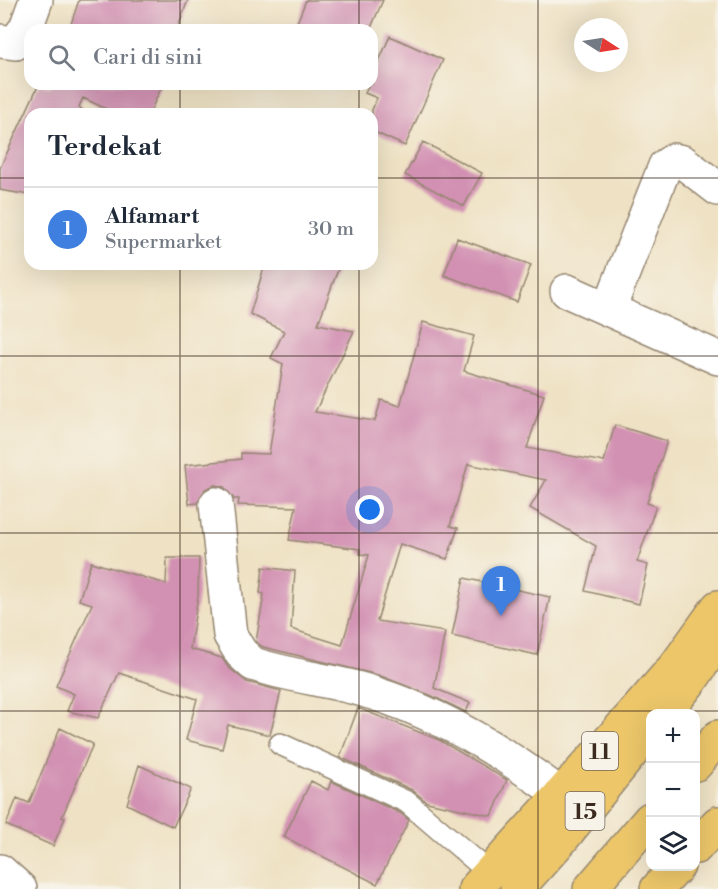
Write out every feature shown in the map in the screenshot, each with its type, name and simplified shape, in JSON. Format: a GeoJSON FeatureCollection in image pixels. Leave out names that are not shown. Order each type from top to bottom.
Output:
{"type":"FeatureCollection","features":[{"type":"Feature","properties":{"kind":"highway","name":"11"},"geometry":{"type":"LineString","coordinates":[[494,884],[561,795],[677,664],[718,607]]}},
{"type":"Feature","properties":{"kind":"highway"},"geometry":{"type":"LineString","coordinates":[[668,709],[692,679],[718,640]]}},
{"type":"Feature","properties":{"kind":"highway","name":"15"},"geometry":{"type":"LineString","coordinates":[[494,884],[646,735]]}},
{"type":"Feature","properties":{"kind":"highway"},"geometry":{"type":"LineString","coordinates":[[697,763],[718,737]]}},
{"type":"Feature","properties":{"kind":"highway"},"geometry":{"type":"LineString","coordinates":[[700,843],[718,823]]}},
{"type":"Feature","properties":{"kind":"highway","name":"15"},"geometry":{"type":"LineString","coordinates":[[590,889],[646,825]]}},
{"type":"Feature","properties":{"kind":"highway"},"geometry":{"type":"LineString","coordinates":[[657,889],[674,871]]}},
{"type":"Feature","properties":{"kind":"street"},"geometry":{"type":"LineString","coordinates":[[27,24],[36,0]]}},
{"type":"Feature","properties":{"kind":"street"},"geometry":{"type":"LineString","coordinates":[[0,41],[15,43],[24,31]]}},
{"type":"Feature","properties":{"kind":"street"},"geometry":{"type":"LineString","coordinates":[[609,309],[666,166],[674,160],[683,162],[718,189]]}},
{"type":"Feature","properties":{"kind":"street"},"geometry":{"type":"LineString","coordinates":[[567,291],[718,358]]}},
{"type":"Feature","properties":{"kind":"street"},"geometry":{"type":"LineString","coordinates":[[216,504],[230,635],[241,653],[253,664],[373,693],[425,713],[515,761],[561,795]]}},
{"type":"Feature","properties":{"kind":"street"},"geometry":{"type":"LineString","coordinates":[[0,871],[20,889]]}},
{"type":"Feature","properties":{"kind":"lane"},"geometry":{"type":"LineString","coordinates":[[280,744],[407,801],[494,884]]}},
{"type":"Feature","properties":{"kind":"building"},"geometry":{"type":"Polygon","coordinates":[[[79,0],[188,0],[179,24],[71,24],[79,0]]]}},
{"type":"Feature","properties":{"kind":"building"},"geometry":{"type":"Polygon","coordinates":[[[306,0],[383,0],[373,24],[296,24],[306,0]]]}},
{"type":"Feature","properties":{"kind":"building"},"geometry":{"type":"Polygon","coordinates":[[[390,36],[443,60],[405,146],[378,134],[378,108],[373,108],[377,98],[365,93],[366,90],[378,90],[378,63],[390,36]]]}},
{"type":"Feature","properties":{"kind":"building"},"geometry":{"type":"Polygon","coordinates":[[[36,90],[160,90],[152,108],[104,108],[83,98],[80,108],[28,108],[36,90]]]}},
{"type":"Feature","properties":{"kind":"building"},"geometry":{"type":"Polygon","coordinates":[[[24,116],[24,194],[0,190],[0,168],[24,116]]]}},
{"type":"Feature","properties":{"kind":"building"},"geometry":{"type":"Polygon","coordinates":[[[423,142],[482,173],[464,206],[405,175],[423,142]]]}},
{"type":"Feature","properties":{"kind":"building"},"geometry":{"type":"Polygon","coordinates":[[[457,238],[531,265],[517,302],[444,275],[457,238]]]}},
{"type":"Feature","properties":{"kind":"building"},"geometry":{"type":"Polygon","coordinates":[[[263,270],[338,270],[318,324],[354,331],[315,412],[375,421],[381,400],[400,406],[423,322],[474,336],[464,371],[544,395],[527,448],[604,462],[615,425],[667,441],[647,503],[656,506],[637,562],[648,565],[639,604],[585,591],[596,546],[530,508],[546,480],[468,464],[450,526],[458,528],[447,559],[400,544],[377,621],[445,632],[434,688],[470,703],[466,712],[378,675],[263,647],[256,642],[264,594],[260,593],[263,567],[295,571],[291,629],[342,645],[369,555],[360,554],[360,549],[289,540],[296,507],[238,505],[239,499],[234,499],[224,487],[215,485],[205,489],[198,503],[189,504],[185,465],[241,459],[241,453],[269,454],[283,364],[271,358],[284,331],[250,314],[263,270]]]}},
{"type":"Feature","properties":{"kind":"building"},"geometry":{"type":"Polygon","coordinates":[[[167,558],[199,558],[198,595],[190,649],[222,658],[228,667],[247,682],[281,691],[270,735],[228,725],[222,749],[186,740],[197,699],[119,673],[98,718],[67,711],[74,694],[56,686],[92,604],[79,600],[91,562],[166,584],[167,558]]]}},
{"type":"Feature","properties":{"kind":"building"},"geometry":{"type":"Polygon","coordinates":[[[464,578],[550,597],[537,655],[452,636],[464,578]]]}},
{"type":"Feature","properties":{"kind":"building"},"geometry":{"type":"Polygon","coordinates":[[[358,708],[439,740],[507,780],[492,816],[427,802],[412,790],[340,757],[358,708]]]}},
{"type":"Feature","properties":{"kind":"building"},"geometry":{"type":"Polygon","coordinates":[[[60,728],[93,744],[62,817],[65,818],[53,846],[6,825],[17,798],[29,803],[60,728]]]}},
{"type":"Feature","properties":{"kind":"building"},"geometry":{"type":"Polygon","coordinates":[[[139,765],[191,789],[173,827],[127,804],[139,765]]]}},
{"type":"Feature","properties":{"kind":"building"},"geometry":{"type":"Polygon","coordinates":[[[311,781],[328,790],[331,781],[400,813],[409,820],[377,884],[284,837],[311,781]]]}},
{"type":"Feature","properties":{"kind":"place","name":"Alfamart"},"geometry":{"type":"Point","coordinates":[501,616]}}]}
